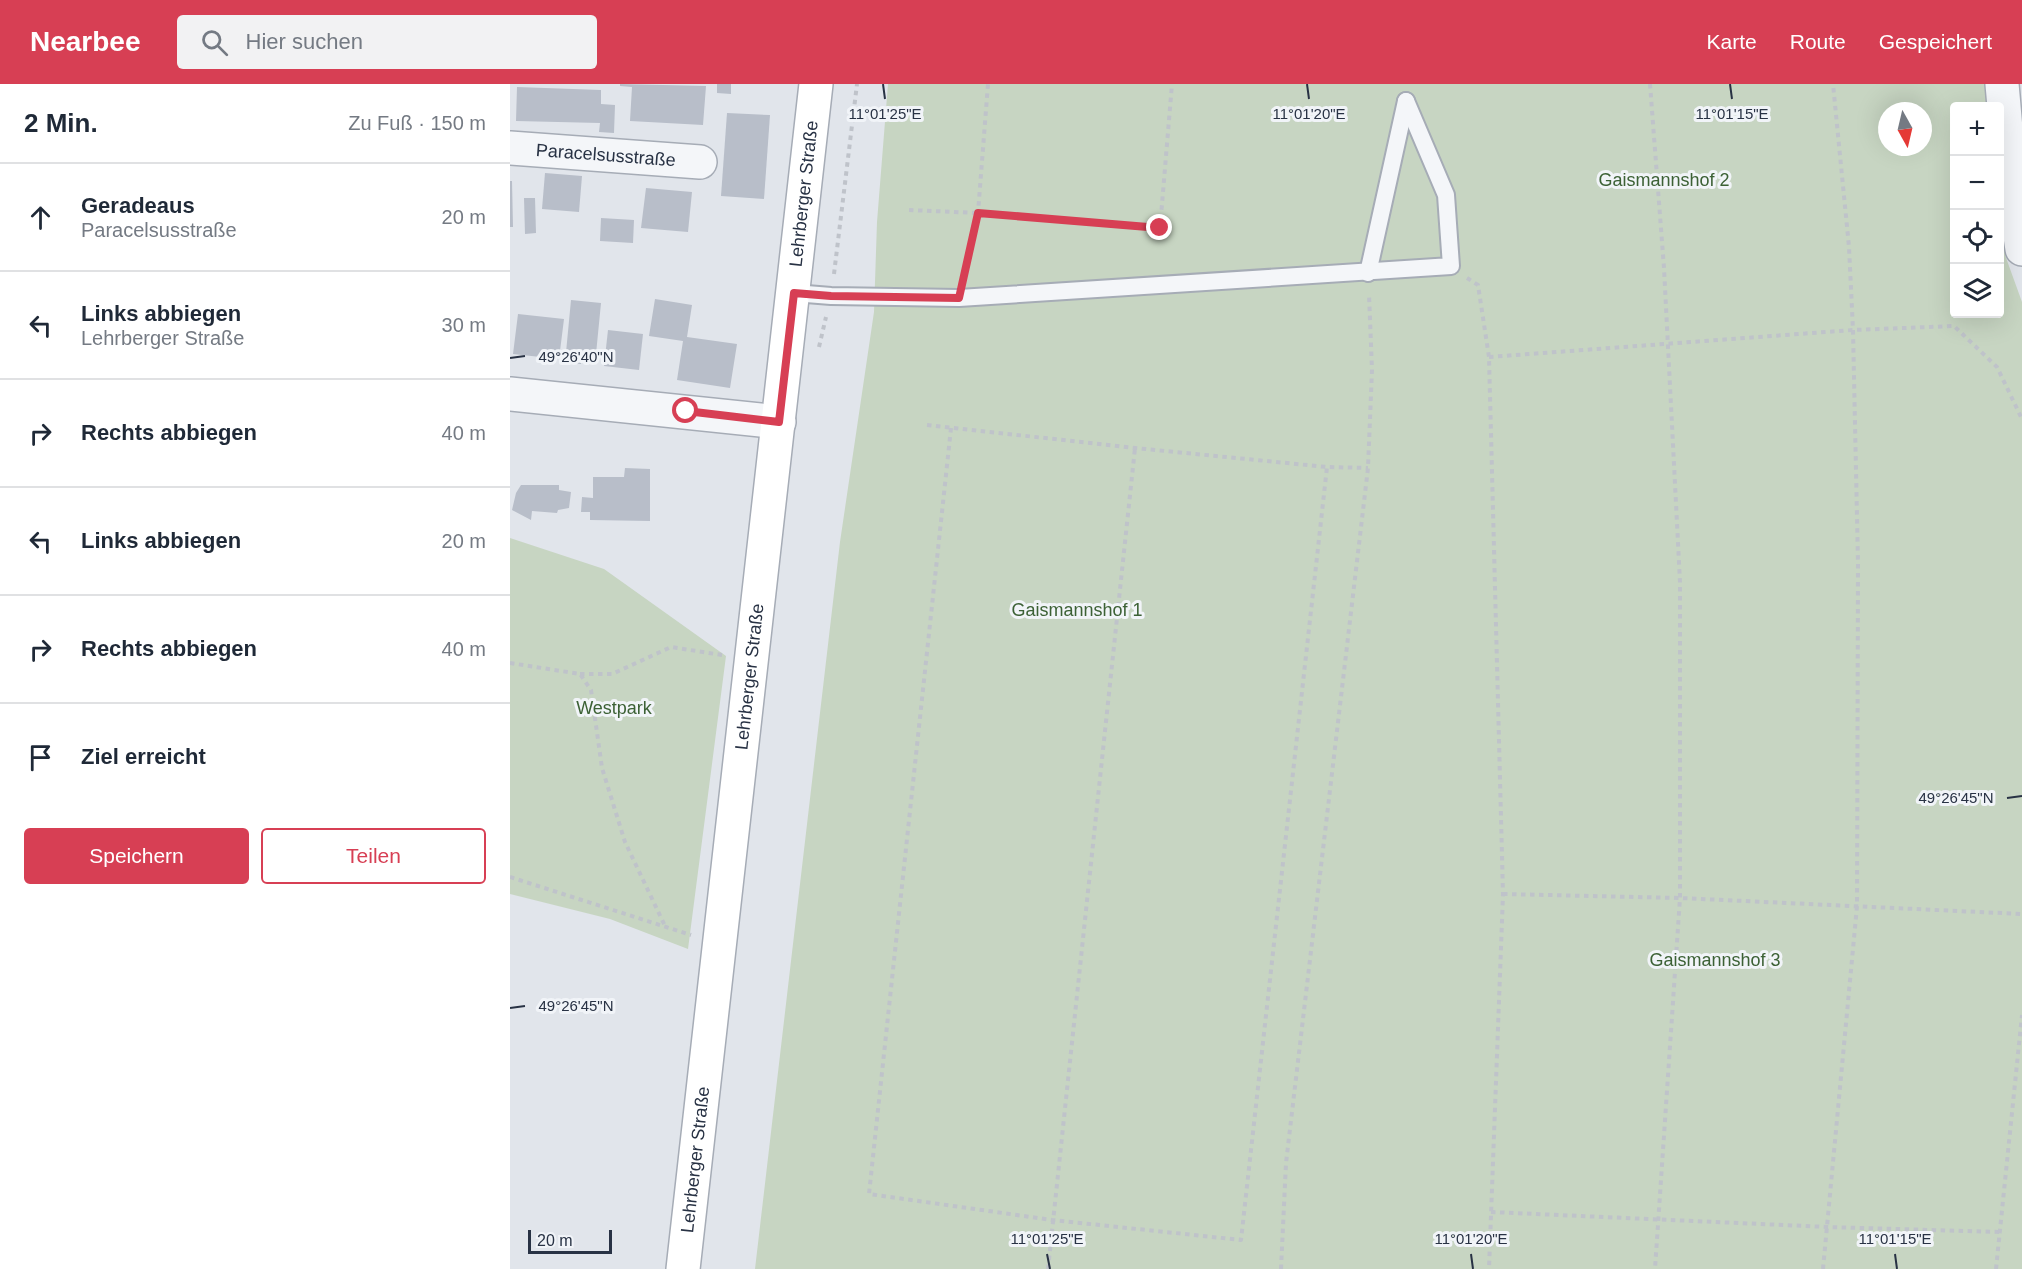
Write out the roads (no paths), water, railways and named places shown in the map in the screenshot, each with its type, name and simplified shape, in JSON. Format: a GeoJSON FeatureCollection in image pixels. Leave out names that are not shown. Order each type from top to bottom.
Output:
{"type":"FeatureCollection","features":[{"type":"Feature","properties":{"kind":"street","name":"Lehrberger Straße"},"geometry":{"type":"LineString","coordinates":[[683,1269],[816,84]]}},
{"type":"Feature","properties":{"kind":"street"},"geometry":{"type":"LineString","coordinates":[[2002,84],[2010,174],[2022,249]]}},
{"type":"Feature","properties":{"kind":"street","name":"Paracelsusstraße"},"geometry":{"type":"LineString","coordinates":[[510,148],[700,162]]}},
{"type":"Feature","properties":{"kind":"street"},"geometry":{"type":"LineString","coordinates":[[510,394],[779,422]]}},
{"type":"Feature","properties":{"kind":"lane"},"geometry":{"type":"LineString","coordinates":[[794,293],[831,296],[959,298],[1368,273],[1451,266],[1446,195],[1406,101],[1368,273]]}},
{"type":"Feature","properties":{"kind":"park label","name":"Gaismannshof 2"},"geometry":{"type":"Point","coordinates":[1664,180]}},
{"type":"Feature","properties":{"kind":"park label","name":"Gaismannshof 1"},"geometry":{"type":"Point","coordinates":[1077,610]}},
{"type":"Feature","properties":{"kind":"park label","name":"Westpark"},"geometry":{"type":"Point","coordinates":[614,708]}},
{"type":"Feature","properties":{"kind":"park label","name":"Gaismannshof 3"},"geometry":{"type":"Point","coordinates":[1715,960]}}]}
